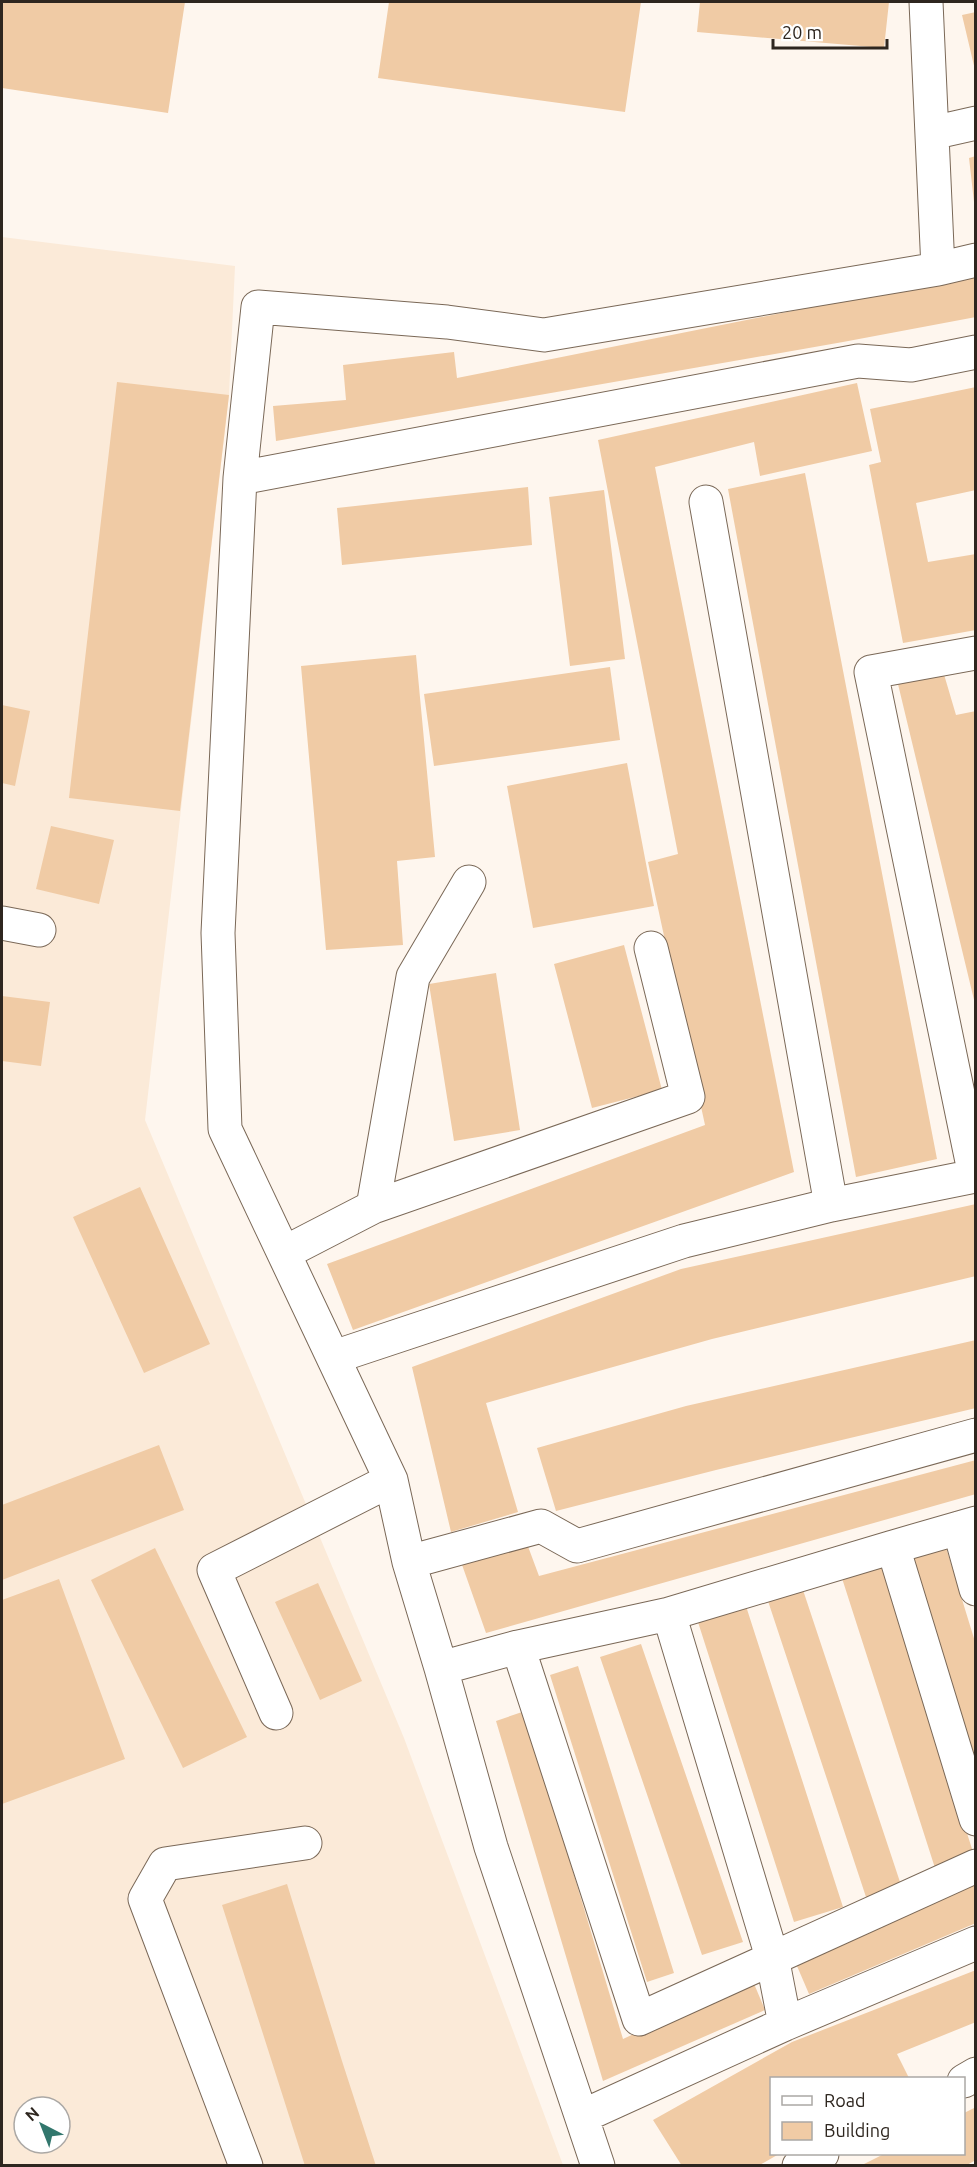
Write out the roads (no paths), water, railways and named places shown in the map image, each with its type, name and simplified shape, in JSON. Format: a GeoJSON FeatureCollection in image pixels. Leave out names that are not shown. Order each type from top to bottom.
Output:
{"type":"FeatureCollection","features":[{"type":"Feature","properties":{"kind":"lane"},"geometry":{"type":"LineString","coordinates":[[926,2],[938,268]]}},
{"type":"Feature","properties":{"kind":"lane"},"geometry":{"type":"LineString","coordinates":[[932,133],[975,123]]}},
{"type":"Feature","properties":{"kind":"lane"},"geometry":{"type":"LineString","coordinates":[[598,2166],[491,1847],[409,1562],[391,1480],[225,1129],[219,933],[240,478],[258,307],[447,322],[544,335],[975,260]]}},
{"type":"Feature","properties":{"kind":"lane"},"geometry":{"type":"LineString","coordinates":[[240,478],[858,361],[911,365],[975,352]]}},
{"type":"Feature","properties":{"kind":"lane"},"geometry":{"type":"LineString","coordinates":[[706,502],[831,1205]]}},
{"type":"Feature","properties":{"kind":"lane"},"geometry":{"type":"LineString","coordinates":[[334,1357],[684,1241],[831,1205],[975,1176],[871,672],[975,653]]}},
{"type":"Feature","properties":{"kind":"lane"},"geometry":{"type":"LineString","coordinates":[[373,1207],[413,977],[469,882]]}},
{"type":"Feature","properties":{"kind":"lane"},"geometry":{"type":"LineString","coordinates":[[2,923],[39,930]]}},
{"type":"Feature","properties":{"kind":"lane"},"geometry":{"type":"LineString","coordinates":[[284,1252],[373,1207],[688,1097],[651,948]]}},
{"type":"Feature","properties":{"kind":"lane"},"geometry":{"type":"LineString","coordinates":[[409,1562],[541,1526],[577,1546],[975,1435]]}},
{"type":"Feature","properties":{"kind":"lane"},"geometry":{"type":"LineString","coordinates":[[276,1713],[214,1570],[391,1480]]}},
{"type":"Feature","properties":{"kind":"lane"},"geometry":{"type":"LineString","coordinates":[[441,1668],[518,1647],[669,1614],[967,1526],[975,1589]]}},
{"type":"Feature","properties":{"kind":"lane"},"geometry":{"type":"LineString","coordinates":[[893,1547],[975,1819]]}},
{"type":"Feature","properties":{"kind":"lane"},"geometry":{"type":"LineString","coordinates":[[669,1614],[772,1957],[785,2024]]}},
{"type":"Feature","properties":{"kind":"lane"},"geometry":{"type":"LineString","coordinates":[[518,1647],[639,2019],[975,1866]]}},
{"type":"Feature","properties":{"kind":"lane"},"geometry":{"type":"LineString","coordinates":[[246,2166],[145,1899],[165,1864],[305,1843]]}},
{"type":"Feature","properties":{"kind":"lane"},"geometry":{"type":"LineString","coordinates":[[582,2116],[785,2024],[975,1943]]}},
{"type":"Feature","properties":{"kind":"lane"},"geometry":{"type":"LineString","coordinates":[[799,2166],[820,2155]]}}]}
